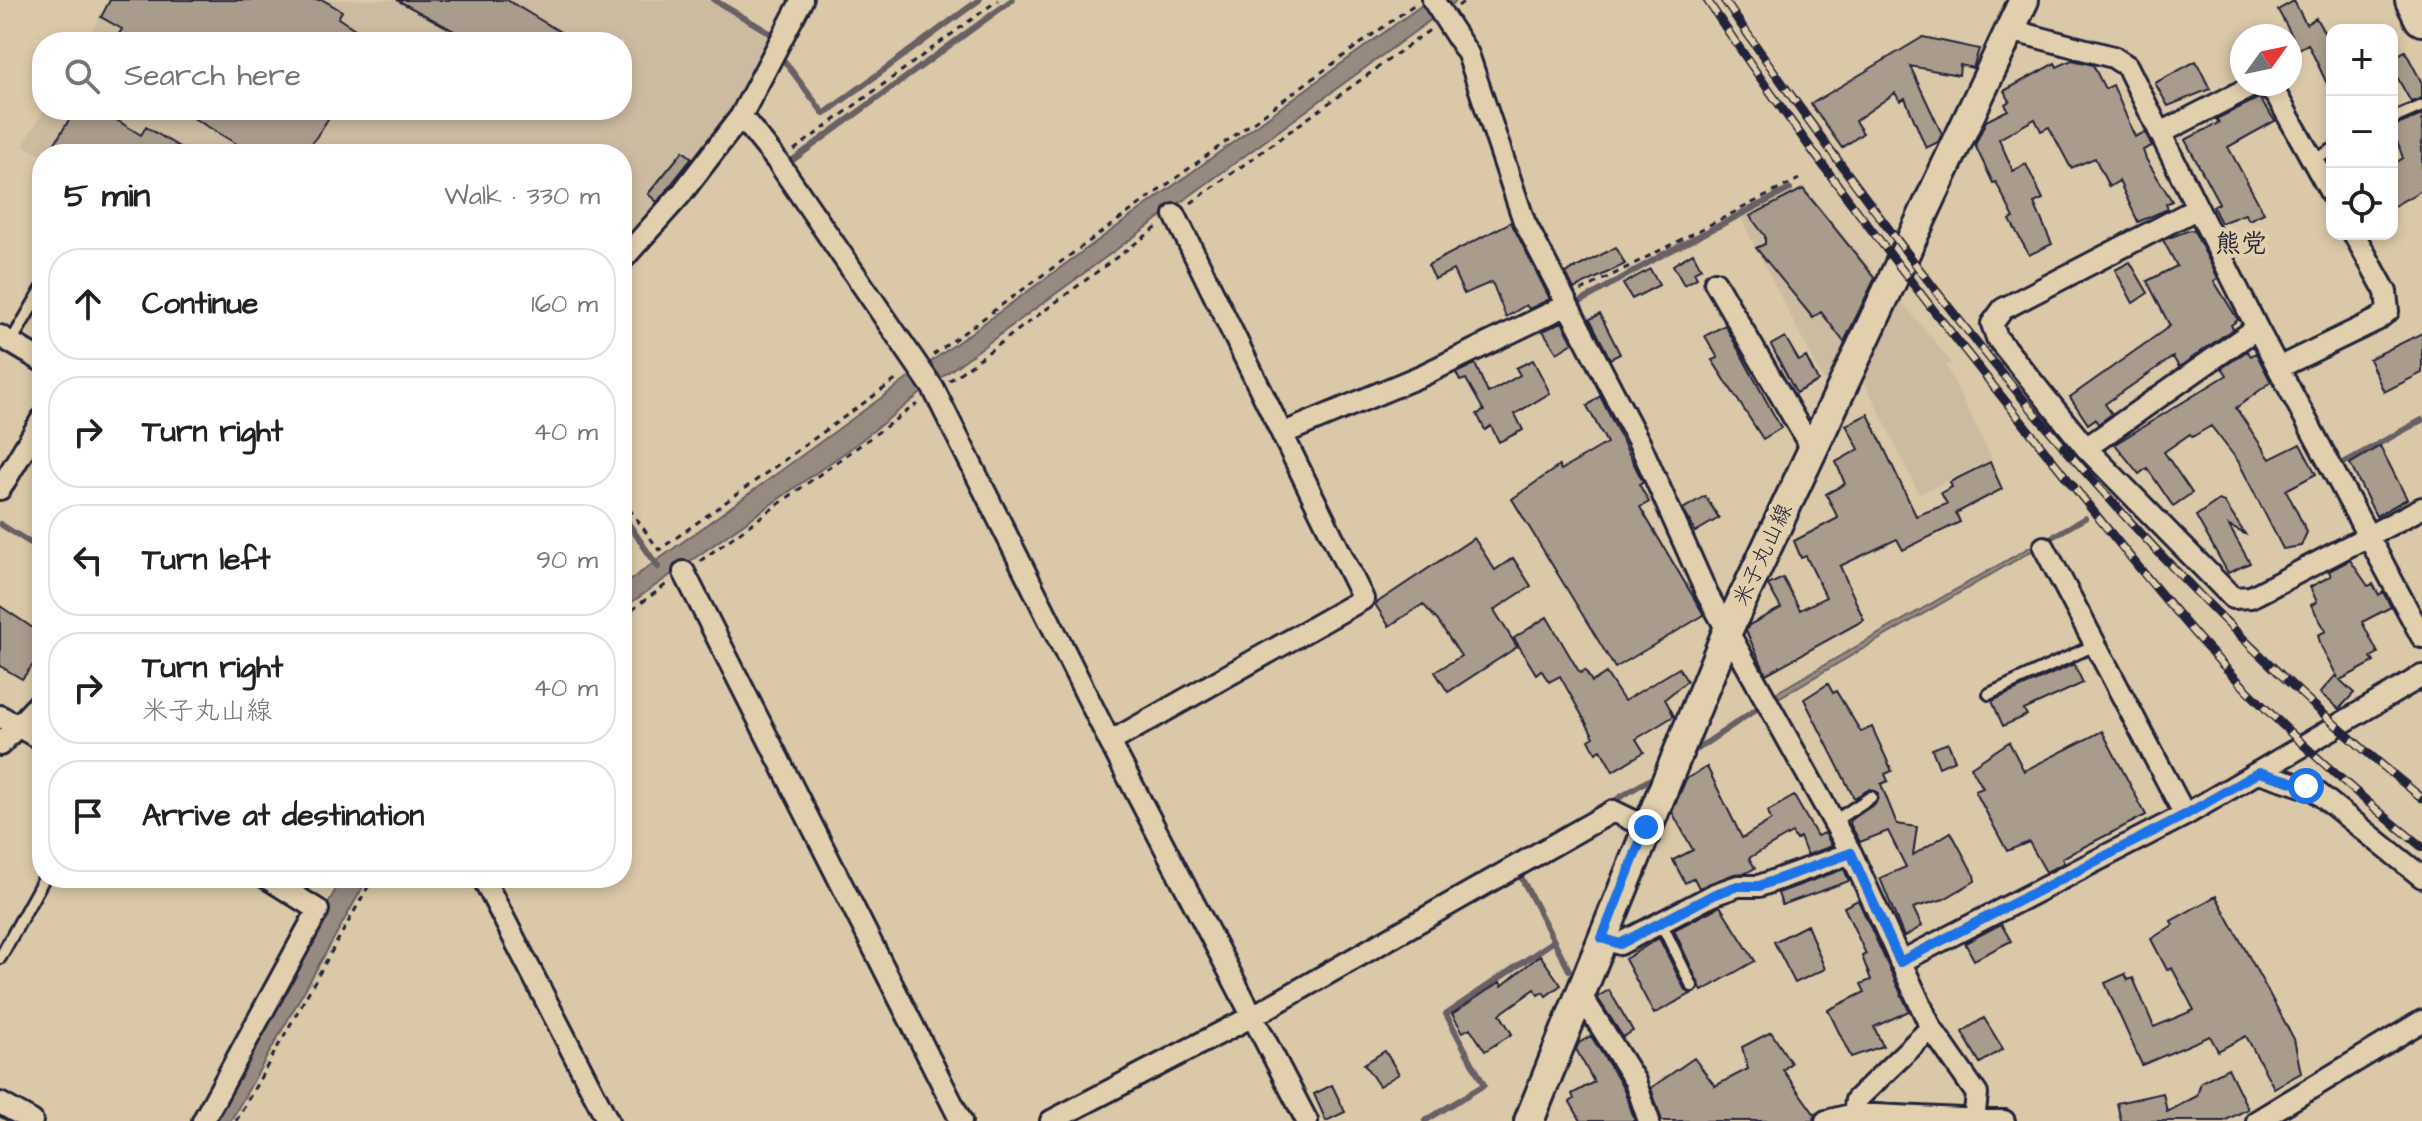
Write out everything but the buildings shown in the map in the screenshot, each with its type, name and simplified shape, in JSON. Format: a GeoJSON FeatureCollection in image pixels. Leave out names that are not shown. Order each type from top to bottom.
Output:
{"type":"FeatureCollection","features":[{"type":"Feature","properties":{"kind":"highway"},"geometry":{"type":"LineString","coordinates":[[2413,0],[2422,18]]}},
{"type":"Feature","properties":{"kind":"main road","name":"米子丸山線"},"geometry":{"type":"LineString","coordinates":[[1529,1121],[1727,632],[2024,0]]}},
{"type":"Feature","properties":{"kind":"street"},"geometry":{"type":"LineString","coordinates":[[632,249],[745,120],[802,0]]}},
{"type":"Feature","properties":{"kind":"street"},"geometry":{"type":"LineString","coordinates":[[1441,10],[1468,54],[1524,221],[1640,444],[1727,632],[1851,853],[1931,1028],[1977,1094],[1974,1119]]}},
{"type":"Feature","properties":{"kind":"street"},"geometry":{"type":"LineString","coordinates":[[2010,30],[2122,61],[2134,76],[2196,209],[2257,328],[2422,637]]}},
{"type":"Feature","properties":{"kind":"street"},"geometry":{"type":"LineString","coordinates":[[2161,133],[2233,96]]}},
{"type":"Feature","properties":{"kind":"street"},"geometry":{"type":"LineString","coordinates":[[2277,96],[2326,185]]}},
{"type":"Feature","properties":{"kind":"street"},"geometry":{"type":"LineString","coordinates":[[745,120],[778,162],[934,390],[1110,742],[1307,1121]]}},
{"type":"Feature","properties":{"kind":"street"},"geometry":{"type":"LineString","coordinates":[[2196,209],[2003,309],[1995,317],[1993,331],[1997,338],[2086,448],[2233,598],[2251,597],[2422,508]]}},
{"type":"Feature","properties":{"kind":"street"},"geometry":{"type":"LineString","coordinates":[[1110,742],[1363,599],[1175,215]]}},
{"type":"Feature","properties":{"kind":"street"},"geometry":{"type":"LineString","coordinates":[[2280,367],[2377,320],[2388,311],[2386,292],[2357,240]]}},
{"type":"Feature","properties":{"kind":"street"},"geometry":{"type":"LineString","coordinates":[[1715,282],[1813,451]]}},
{"type":"Feature","properties":{"kind":"street"},"geometry":{"type":"LineString","coordinates":[[1284,433],[1423,375],[1564,303]]}},
{"type":"Feature","properties":{"kind":"street"},"geometry":{"type":"LineString","coordinates":[[2086,448],[2257,328]]}},
{"type":"Feature","properties":{"kind":"street"},"geometry":{"type":"LineString","coordinates":[[5,339],[32,355]]}},
{"type":"Feature","properties":{"kind":"street"},"geometry":{"type":"LineString","coordinates":[[0,489],[32,436]]}},
{"type":"Feature","properties":{"kind":"street"},"geometry":{"type":"LineString","coordinates":[[2044,547],[2185,815]]}},
{"type":"Feature","properties":{"kind":"street"},"geometry":{"type":"LineString","coordinates":[[684,572],[961,1121]]}},
{"type":"Feature","properties":{"kind":"street"},"geometry":{"type":"LineString","coordinates":[[1900,962],[2185,815],[2422,676]]}},
{"type":"Feature","properties":{"kind":"street"},"geometry":{"type":"LineString","coordinates":[[0,745],[22,728]]}},
{"type":"Feature","properties":{"kind":"street"},"geometry":{"type":"LineString","coordinates":[[2259,772],[2314,790],[2422,877]]}},
{"type":"Feature","properties":{"kind":"street"},"geometry":{"type":"LineString","coordinates":[[1051,1121],[1253,1016],[1613,811],[1646,827]]}},
{"type":"Feature","properties":{"kind":"street"},"geometry":{"type":"LineString","coordinates":[[1602,938],[1620,944],[1715,894],[1738,886],[1759,886],[1851,853]]}},
{"type":"Feature","properties":{"kind":"street"},"geometry":{"type":"LineString","coordinates":[[209,1119],[318,910],[283,888]]}},
{"type":"Feature","properties":{"kind":"street"},"geometry":{"type":"LineString","coordinates":[[488,888],[608,1121]]}},
{"type":"Feature","properties":{"kind":"street"},"geometry":{"type":"LineString","coordinates":[[1578,1001],[1588,1006],[1635,1081],[1649,1121]]}},
{"type":"Feature","properties":{"kind":"street"},"geometry":{"type":"LineString","coordinates":[[2257,1121],[2422,1021]]}},
{"type":"Feature","properties":{"kind":"street"},"geometry":{"type":"LineString","coordinates":[[1854,1114],[1856,1100],[1931,1028]]}},
{"type":"Feature","properties":{"kind":"street"},"geometry":{"type":"LineString","coordinates":[[0,1103],[32,1121]]}},
{"type":"Feature","properties":{"kind":"street"},"geometry":{"type":"LineString","coordinates":[[1826,1121],[1854,1114],[1879,1118],[2004,1121]]}},
{"type":"Feature","properties":{"kind":"lane"},"geometry":{"type":"LineString","coordinates":[[2398,116],[2422,106]]}},
{"type":"Feature","properties":{"kind":"lane"},"geometry":{"type":"LineString","coordinates":[[2312,161],[2326,153]]}},
{"type":"Feature","properties":{"kind":"lane"},"geometry":{"type":"LineString","coordinates":[[5,339],[32,303]]}},
{"type":"Feature","properties":{"kind":"lane"},"geometry":{"type":"LineString","coordinates":[[1989,694],[2095,645]]}},
{"type":"Feature","properties":{"kind":"lane"},"geometry":{"type":"LineString","coordinates":[[1833,822],[1871,797]]}},
{"type":"Feature","properties":{"kind":"lane"},"geometry":{"type":"LineString","coordinates":[[0,958],[38,888]]}},
{"type":"Feature","properties":{"kind":"lane"},"geometry":{"type":"LineString","coordinates":[[1661,923],[1692,986]]}},
{"type":"Feature","properties":{"kind":"path"},"geometry":{"type":"LineString","coordinates":[[778,162],[998,0]]}},
{"type":"Feature","properties":{"kind":"path"},"geometry":{"type":"LineString","coordinates":[[632,513],[659,550],[1421,0]]}},
{"type":"Feature","properties":{"kind":"path"},"geometry":{"type":"LineString","coordinates":[[632,610],[1175,215],[1441,10],[1466,0]]}},
{"type":"Feature","properties":{"kind":"path"},"geometry":{"type":"LineString","coordinates":[[1564,303],[1799,179]]}},
{"type":"Feature","properties":{"kind":"path"},"geometry":{"type":"LineString","coordinates":[[236,1121],[367,888]]}},
{"type":"Feature","properties":{"kind":"shaded area"},"geometry":{"type":"Polygon","coordinates":[[[110,0],[710,0],[776,40],[742,103],[632,241],[632,144],[32,144],[32,150],[23,145],[38,120],[632,120],[632,32],[91,32],[110,0]]]}},
{"type":"Feature","properties":{"kind":"shaded area"},"geometry":{"type":"Polygon","coordinates":[[[1429,0],[1458,0],[939,379],[850,449],[632,602],[632,579],[1429,0]]]}},
{"type":"Feature","properties":{"kind":"shaded area"},"geometry":{"type":"Polygon","coordinates":[[[1803,186],[1879,278],[1826,385],[1741,219],[1803,186]]]}},
{"type":"Feature","properties":{"kind":"shaded area"},"geometry":{"type":"Polygon","coordinates":[[[1898,297],[1951,362],[1946,366],[1992,459],[1919,494],[1861,374],[1898,297]]]}},
{"type":"Feature","properties":{"kind":"shaded area"},"geometry":{"type":"Polygon","coordinates":[[[2037,543],[2040,546],[1775,700],[1772,695],[2037,543]]]}},
{"type":"Feature","properties":{"kind":"shaded area"},"geometry":{"type":"Polygon","coordinates":[[[336,888],[362,888],[234,1115],[230,1121],[208,1121],[336,888]]]}},
{"type":"Feature","properties":{"kind":"waterway"},"geometry":{"type":"LineString","coordinates":[[714,0],[775,36]]}},
{"type":"Feature","properties":{"kind":"waterway"},"geometry":{"type":"LineString","coordinates":[[782,58],[824,114],[979,0]]}},
{"type":"Feature","properties":{"kind":"waterway"},"geometry":{"type":"LineString","coordinates":[[790,162],[1012,0]]}},
{"type":"Feature","properties":{"kind":"waterway"},"geometry":{"type":"LineString","coordinates":[[1573,306],[1664,254],[1790,189]]}},
{"type":"Feature","properties":{"kind":"waterway"},"geometry":{"type":"LineString","coordinates":[[2340,465],[2422,420]]}},
{"type":"Feature","properties":{"kind":"waterway"},"geometry":{"type":"LineString","coordinates":[[2045,541],[2085,518]]}},
{"type":"Feature","properties":{"kind":"waterway"},"geometry":{"type":"LineString","coordinates":[[0,524],[32,544]]}},
{"type":"Feature","properties":{"kind":"waterway"},"geometry":{"type":"LineString","coordinates":[[632,529],[658,567]]}},
{"type":"Feature","properties":{"kind":"waterway"},"geometry":{"type":"LineString","coordinates":[[1687,756],[1764,704]]}},
{"type":"Feature","properties":{"kind":"waterway"},"geometry":{"type":"LineString","coordinates":[[1609,804],[1657,775]]}},
{"type":"Feature","properties":{"kind":"waterway"},"geometry":{"type":"LineString","coordinates":[[1518,871],[1569,970]]}},
{"type":"Feature","properties":{"kind":"waterway"},"geometry":{"type":"LineString","coordinates":[[1425,1121],[1484,1085],[1446,1014],[1554,941]]}},
{"type":"Feature","properties":{"kind":"railway"},"geometry":{"type":"LineString","coordinates":[[1707,0],[1780,106],[1895,260],[2177,613],[2280,723],[2422,847]]}},
{"type":"Feature","properties":{"kind":"railway"},"geometry":{"type":"LineString","coordinates":[[1724,0],[1879,216],[1960,322],[2044,424],[2132,524],[2224,620],[2320,711],[2422,798]]}},
{"type":"Feature","properties":{"kind":"district","name":"熊党"},"geometry":{"type":"Point","coordinates":[2241,244]}},
{"type":"Feature","properties":{"kind":"route"},"geometry":{"type":"LineString","coordinates":[[1646,827],[1602,938],[1620,944],[1715,894],[1738,886],[1759,886],[1851,853],[1900,962],[2185,815],[2259,772],[2306,786]]}}]}
